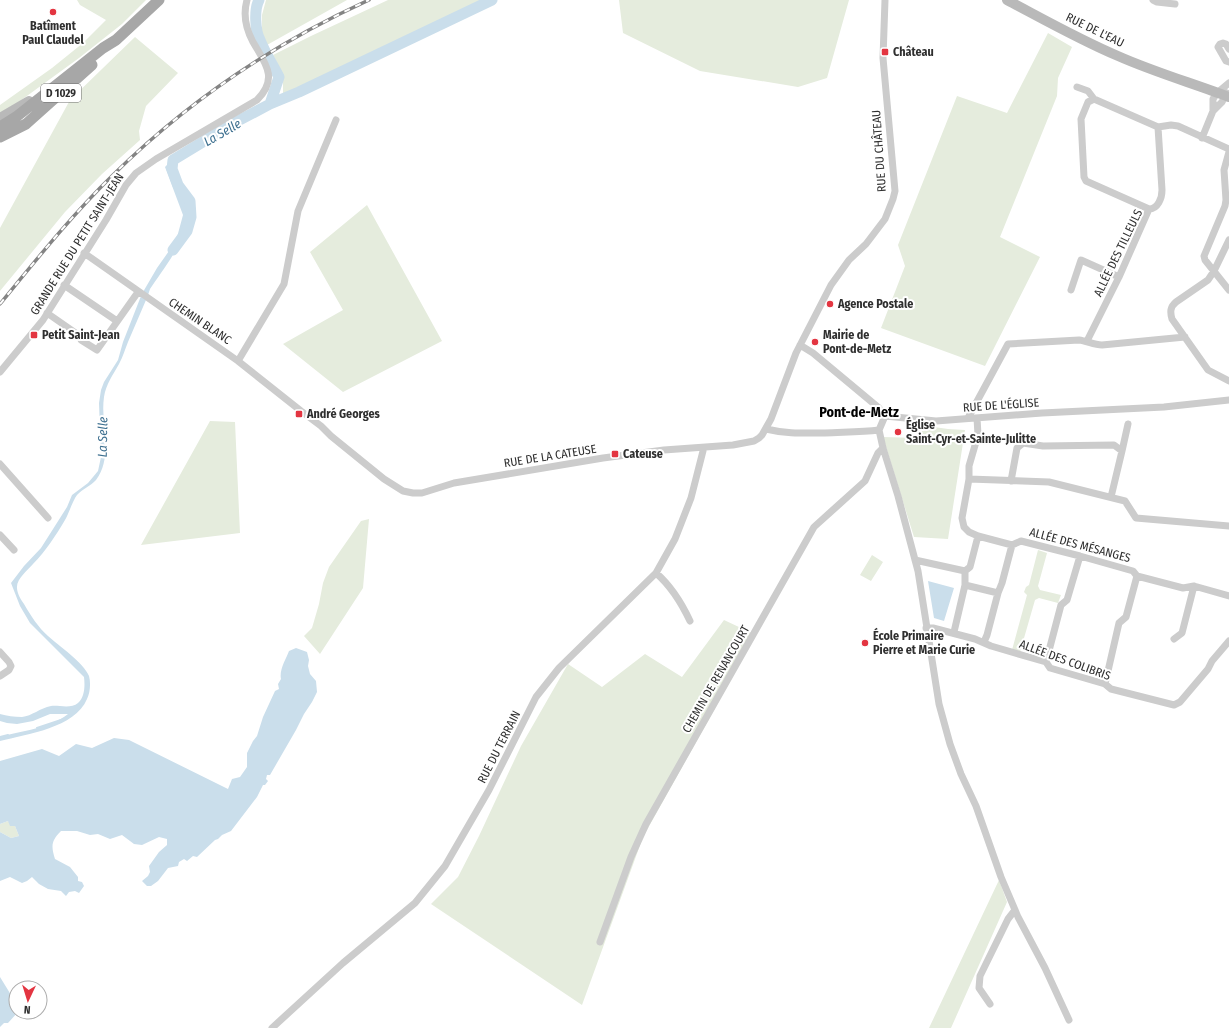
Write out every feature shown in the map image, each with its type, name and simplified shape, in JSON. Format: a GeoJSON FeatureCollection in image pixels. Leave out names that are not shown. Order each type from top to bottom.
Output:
{"type":"FeatureCollection","features":[{"type":"Feature","properties":{"kind":"main road","name":"D 1029"},"geometry":{"type":"LineString","coordinates":[[0,127],[16,117],[103,48],[116,40],[160,0]]}},
{"type":"Feature","properties":{"kind":"main road","name":"D 1029"},"geometry":{"type":"LineString","coordinates":[[0,138],[26,124],[112,47],[116,40]]}},
{"type":"Feature","properties":{"kind":"street","name":"GRANDE RUE DU PETIT SAINT-JEAN"},"geometry":{"type":"LineString","coordinates":[[0,372],[47,313],[106,220],[126,185],[140,169],[253,103],[265,91],[268,83],[268,72],[266,63],[253,42],[247,28],[245,10],[247,0]]}},
{"type":"Feature","properties":{"kind":"street","name":"RUE DU CHÂTEAU"},"geometry":{"type":"LineString","coordinates":[[766,429],[800,345],[830,285],[844,266],[866,244],[879,227],[887,214],[893,199],[894,191],[883,53],[885,0]]}},
{"type":"Feature","properties":{"kind":"street"},"geometry":{"type":"LineString","coordinates":[[1153,0],[1157,2],[1176,4]]}},
{"type":"Feature","properties":{"kind":"street","name":"RUE DE L'EAU"},"geometry":{"type":"LineString","coordinates":[[1012,1],[1106,51],[1224,97]]}},
{"type":"Feature","properties":{"kind":"street"},"geometry":{"type":"LineString","coordinates":[[1229,49],[1226,44],[1223,43],[1218,47],[1226,61],[1229,62]]}},
{"type":"Feature","properties":{"kind":"street"},"geometry":{"type":"LineString","coordinates":[[1202,138],[1213,112],[1224,97],[1229,83]]}},
{"type":"Feature","properties":{"kind":"street"},"geometry":{"type":"LineString","coordinates":[[0,118],[53,87]]}},
{"type":"Feature","properties":{"kind":"street"},"geometry":{"type":"LineString","coordinates":[[1077,87],[1088,91],[1094,99],[1158,127],[1175,125],[1229,149]]}},
{"type":"Feature","properties":{"kind":"street"},"geometry":{"type":"LineString","coordinates":[[1094,99],[1088,102],[1081,119],[1084,177],[1086,181],[1149,210]]}},
{"type":"Feature","properties":{"kind":"street"},"geometry":{"type":"LineString","coordinates":[[238,361],[284,284],[298,211],[336,120]]}},
{"type":"Feature","properties":{"kind":"street","name":"ALLÉE DES TILLEULS"},"geometry":{"type":"LineString","coordinates":[[1086,341],[1149,210],[1156,207],[1162,194],[1158,127]]}},
{"type":"Feature","properties":{"kind":"street"},"geometry":{"type":"LineString","coordinates":[[1229,152],[1224,170],[1225,206],[1204,256],[1229,290]]}},
{"type":"Feature","properties":{"kind":"street"},"geometry":{"type":"LineString","coordinates":[[1229,240],[1214,271],[1205,283],[1176,302],[1172,307],[1171,314],[1172,319],[1208,370],[1229,381]]}},
{"type":"Feature","properties":{"kind":"street","name":"CHEMIN BLANC"},"geometry":{"type":"LineString","coordinates":[[84,253],[238,361],[321,426],[331,436],[384,479],[403,491],[413,493]]}},
{"type":"Feature","properties":{"kind":"street"},"geometry":{"type":"LineString","coordinates":[[1071,290],[1081,260],[1118,277]]}},
{"type":"Feature","properties":{"kind":"street"},"geometry":{"type":"LineString","coordinates":[[64,285],[117,321]]}},
{"type":"Feature","properties":{"kind":"street"},"geometry":{"type":"LineString","coordinates":[[47,313],[80,336],[81,340],[97,350],[127,307],[140,293]]}},
{"type":"Feature","properties":{"kind":"street"},"geometry":{"type":"LineString","coordinates":[[968,418],[1008,344],[1072,340],[1086,341],[1093,344],[1102,345],[1185,337]]}},
{"type":"Feature","properties":{"kind":"street"},"geometry":{"type":"LineString","coordinates":[[800,345],[813,353],[879,408],[885,416],[878,430],[898,496],[918,571],[939,704],[950,744],[961,774],[976,806],[1001,877],[1015,910],[1045,968],[1068,1020]]}},
{"type":"Feature","properties":{"kind":"street","name":"RUE DE L'ÉGLISE"},"geometry":{"type":"LineString","coordinates":[[885,416],[936,421],[1164,407],[1229,400]]}},
{"type":"Feature","properties":{"kind":"street","name":"ALLÉE DES MÉSANGES"},"geometry":{"type":"LineString","coordinates":[[977,418],[978,435],[970,466],[962,518],[964,527],[969,532],[978,536],[1012,545],[1021,541],[1133,571],[1137,576],[1183,588],[1194,586],[1229,596]]}},
{"type":"Feature","properties":{"kind":"street"},"geometry":{"type":"LineString","coordinates":[[1111,497],[1128,424]]}},
{"type":"Feature","properties":{"kind":"street"},"geometry":{"type":"LineString","coordinates":[[766,429],[785,433],[862,432],[878,430]]}},
{"type":"Feature","properties":{"kind":"street","name":"RUE DE LA CATEUSE"},"geometry":{"type":"LineString","coordinates":[[413,493],[432,491],[454,483],[603,458],[614,458],[664,450],[733,445],[754,441],[759,438],[766,429]]}},
{"type":"Feature","properties":{"kind":"street"},"geometry":{"type":"LineString","coordinates":[[1011,481],[1018,448],[1023,443],[1043,446],[1114,446],[1122,451]]}},
{"type":"Feature","properties":{"kind":"street","name":"RUE DU TERRAIN"},"geometry":{"type":"LineString","coordinates":[[272,1028],[343,962],[415,903],[446,866],[489,790],[536,697],[559,668],[656,573],[676,539],[691,498],[703,448]]}},
{"type":"Feature","properties":{"kind":"street","name":"CHEMIN DE RENANCOURT"},"geometry":{"type":"LineString","coordinates":[[600,942],[631,857],[646,824],[814,527],[865,481],[878,453],[883,448]]}},
{"type":"Feature","properties":{"kind":"street"},"geometry":{"type":"LineString","coordinates":[[0,464],[48,518]]}},
{"type":"Feature","properties":{"kind":"street"},"geometry":{"type":"LineString","coordinates":[[969,479],[1049,482],[1125,501],[1136,518],[1229,526]]}},
{"type":"Feature","properties":{"kind":"street"},"geometry":{"type":"LineString","coordinates":[[0,535],[14,550]]}},
{"type":"Feature","properties":{"kind":"street"},"geometry":{"type":"LineString","coordinates":[[965,571],[970,567],[978,536]]}},
{"type":"Feature","properties":{"kind":"street"},"geometry":{"type":"LineString","coordinates":[[984,642],[1012,545]]}},
{"type":"Feature","properties":{"kind":"street"},"geometry":{"type":"LineString","coordinates":[[1046,662],[1061,605],[1067,600],[1080,556]]}},
{"type":"Feature","properties":{"kind":"street"},"geometry":{"type":"LineString","coordinates":[[915,560],[965,571]]}},
{"type":"Feature","properties":{"kind":"street"},"geometry":{"type":"LineString","coordinates":[[954,632],[965,585],[965,571]]}},
{"type":"Feature","properties":{"kind":"street"},"geometry":{"type":"LineString","coordinates":[[656,573],[675,595],[684,608],[690,622]]}},
{"type":"Feature","properties":{"kind":"street"},"geometry":{"type":"LineString","coordinates":[[1105,684],[1119,623],[1126,616],[1137,576]]}},
{"type":"Feature","properties":{"kind":"street"},"geometry":{"type":"LineString","coordinates":[[965,585],[998,593]]}},
{"type":"Feature","properties":{"kind":"street"},"geometry":{"type":"LineString","coordinates":[[1174,639],[1182,633],[1194,586]]}},
{"type":"Feature","properties":{"kind":"street","name":"ALLÉE DES COLIBRIS"},"geometry":{"type":"LineString","coordinates":[[926,628],[954,632],[984,642],[991,646],[1046,662],[1050,668],[1105,684],[1111,689],[1174,705],[1180,702],[1229,641]]}},
{"type":"Feature","properties":{"kind":"street"},"geometry":{"type":"LineString","coordinates":[[0,652],[11,666],[0,676]]}},
{"type":"Feature","properties":{"kind":"street"},"geometry":{"type":"LineString","coordinates":[[990,1004],[979,988],[980,976],[1008,919],[1015,910]]}},
{"type":"Feature","properties":{"kind":"green space"},"geometry":{"type":"Polygon","coordinates":[[[77,0],[146,0],[122,24],[79,58],[20,101],[0,113],[0,105],[52,68],[83,43],[106,20],[80,5],[77,0]]]}},
{"type":"Feature","properties":{"kind":"green space"},"geometry":{"type":"Polygon","coordinates":[[[266,0],[347,0],[267,45],[262,32],[262,15],[266,0]]]}},
{"type":"Feature","properties":{"kind":"green space"},"geometry":{"type":"Polygon","coordinates":[[[388,0],[484,0],[283,95],[283,75],[273,55],[388,0]]]}},
{"type":"Feature","properties":{"kind":"green space"},"geometry":{"type":"Polygon","coordinates":[[[619,0],[849,0],[827,78],[798,87],[700,71],[623,33],[619,0]]]}},
{"type":"Feature","properties":{"kind":"green space"},"geometry":{"type":"Polygon","coordinates":[[[1048,33],[1072,47],[1058,78],[1057,96],[1000,237],[1040,257],[985,366],[881,328],[905,266],[898,245],[957,96],[1007,113],[1048,33]]]}},
{"type":"Feature","properties":{"kind":"green space"},"geometry":{"type":"Polygon","coordinates":[[[135,37],[178,73],[146,106],[139,131],[140,140],[102,174],[65,212],[0,291],[0,228],[70,100],[135,37]]]}},
{"type":"Feature","properties":{"kind":"green space"},"geometry":{"type":"Polygon","coordinates":[[[367,205],[442,341],[343,392],[283,344],[343,310],[310,252],[367,205]]]}},
{"type":"Feature","properties":{"kind":"green space"},"geometry":{"type":"Polygon","coordinates":[[[210,421],[235,422],[240,533],[141,545],[210,421]]]}},
{"type":"Feature","properties":{"kind":"green space"},"geometry":{"type":"Polygon","coordinates":[[[920,425],[965,430],[948,539],[914,537],[883,437],[919,438],[920,425]]]}},
{"type":"Feature","properties":{"kind":"green space"},"geometry":{"type":"Polygon","coordinates":[[[369,519],[363,588],[320,654],[304,636],[312,628],[323,583],[329,567],[361,521],[369,519]]]}},
{"type":"Feature","properties":{"kind":"green space"},"geometry":{"type":"Polygon","coordinates":[[[1038,550],[1047,553],[1038,586],[1040,590],[1061,595],[1058,603],[1039,598],[1035,600],[1020,652],[1012,650],[1027,595],[1024,592],[1026,587],[1029,585],[1038,550]]]}},
{"type":"Feature","properties":{"kind":"green space"},"geometry":{"type":"Polygon","coordinates":[[[872,555],[883,562],[871,581],[860,575],[872,555]]]}},
{"type":"Feature","properties":{"kind":"green space"},"geometry":{"type":"Polygon","coordinates":[[[724,620],[756,635],[643,837],[582,1005],[431,904],[458,877],[521,746],[568,664],[602,687],[645,654],[682,677],[724,620]]]}},
{"type":"Feature","properties":{"kind":"green space"},"geometry":{"type":"Polygon","coordinates":[[[8,821],[15,826],[19,836],[11,838],[0,832],[0,824],[8,821]]]}},
{"type":"Feature","properties":{"kind":"green space"},"geometry":{"type":"Polygon","coordinates":[[[999,880],[1007,902],[951,1028],[929,1028],[999,880]]]}},
{"type":"Feature","properties":{"kind":"water"},"geometry":{"type":"Polygon","coordinates":[[[167,165],[186,204],[188,216],[187,225],[179,244],[150,289],[148,295],[143,292],[157,268],[176,241],[183,215],[165,167],[167,165]]]}},
{"type":"Feature","properties":{"kind":"water"},"geometry":{"type":"Polygon","coordinates":[[[141,296],[146,300],[122,359],[105,392],[103,407],[105,450],[101,471],[94,482],[77,495],[65,520],[54,537],[42,554],[18,581],[17,585],[19,596],[38,625],[86,671],[90,682],[88,697],[81,709],[72,717],[61,723],[36,732],[0,741],[0,737],[45,726],[68,714],[50,714],[33,721],[17,724],[0,721],[0,714],[22,717],[51,706],[72,706],[78,703],[82,698],[84,677],[30,623],[20,606],[11,583],[41,548],[67,507],[72,495],[88,483],[98,471],[101,457],[99,403],[101,390],[104,382],[118,360],[123,342],[141,296]]]}},
{"type":"Feature","properties":{"kind":"water"},"geometry":{"type":"Polygon","coordinates":[[[928,581],[954,588],[944,621],[934,618],[928,581]]]}},
{"type":"Feature","properties":{"kind":"water"},"geometry":{"type":"Polygon","coordinates":[[[296,648],[307,652],[310,674],[316,681],[317,692],[270,775],[267,775],[266,779],[268,781],[265,785],[263,785],[257,797],[231,831],[215,840],[197,857],[193,856],[187,861],[184,859],[179,862],[178,866],[168,868],[158,881],[151,886],[147,886],[142,881],[150,872],[149,866],[159,852],[167,845],[167,839],[159,837],[142,845],[134,844],[122,835],[110,839],[98,834],[90,835],[77,831],[61,831],[55,838],[53,851],[55,859],[70,867],[78,877],[78,881],[82,882],[84,886],[79,893],[75,891],[69,892],[66,896],[61,891],[48,889],[39,884],[32,877],[22,883],[10,877],[0,881],[0,832],[11,838],[19,836],[15,826],[10,826],[8,821],[0,824],[0,761],[42,749],[59,756],[76,744],[92,748],[114,738],[129,740],[228,789],[232,779],[240,777],[247,767],[247,753],[257,736],[263,717],[275,691],[279,689],[278,684],[281,679],[283,665],[289,651],[296,648]]]}},
{"type":"Feature","properties":{"kind":"water"},"geometry":{"type":"Polygon","coordinates":[[[0,977],[8,990],[8,1020],[11,1020],[0,1027],[0,977]]]}},
{"type":"Feature","properties":{"kind":"waterway","name":"La Selle"},"geometry":{"type":"LineString","coordinates":[[173,250],[187,231],[191,217],[190,201],[178,185],[172,169],[173,160],[234,123],[270,104],[279,77],[258,36],[256,9],[259,0]]}},
{"type":"Feature","properties":{"kind":"waterway","name":"La Selle"},"geometry":{"type":"LineString","coordinates":[[270,104],[299,92],[492,0]]}},
{"type":"Feature","properties":{"kind":"waterway","name":"La Selle"},"geometry":{"type":"LineString","coordinates":[[37,728],[64,719]]}},
{"type":"Feature","properties":{"kind":"waterway","name":"La Selle"},"geometry":{"type":"LineString","coordinates":[[0,737],[8,735]]}},
{"type":"Feature","properties":{"kind":"railway"},"geometry":{"type":"LineString","coordinates":[[0,304],[55,238],[98,190],[141,148],[171,123],[234,76],[266,55],[300,35],[369,0]]}},
{"type":"Feature","properties":{"kind":"place","name":"Batîment Paul Claudel"},"geometry":{"type":"Point","coordinates":[53,12]}},
{"type":"Feature","properties":{"kind":"place","name":"Château"},"geometry":{"type":"Point","coordinates":[885,52]}},
{"type":"Feature","properties":{"kind":"place","name":"Agence Postale"},"geometry":{"type":"Point","coordinates":[830,304]}},
{"type":"Feature","properties":{"kind":"place","name":"Petit Saint-Jean"},"geometry":{"type":"Point","coordinates":[34,335]}},
{"type":"Feature","properties":{"kind":"place","name":"Mairie de Pont-de-Metz"},"geometry":{"type":"Point","coordinates":[815,342]}},
{"type":"Feature","properties":{"kind":"place","name":"André Georges"},"geometry":{"type":"Point","coordinates":[299,414]}},
{"type":"Feature","properties":{"kind":"place","name":"Église Saint-Cyr-et-Sainte-Julitte"},"geometry":{"type":"Point","coordinates":[898,432]}},
{"type":"Feature","properties":{"kind":"place","name":"Cateuse"},"geometry":{"type":"Point","coordinates":[615,454]}},
{"type":"Feature","properties":{"kind":"place","name":"École Primaire Pierre et Marie Curie"},"geometry":{"type":"Point","coordinates":[865,643]}},
{"type":"Feature","properties":{"kind":"district","name":"Pont-de-Metz"},"geometry":{"type":"Point","coordinates":[859,412]}}]}
